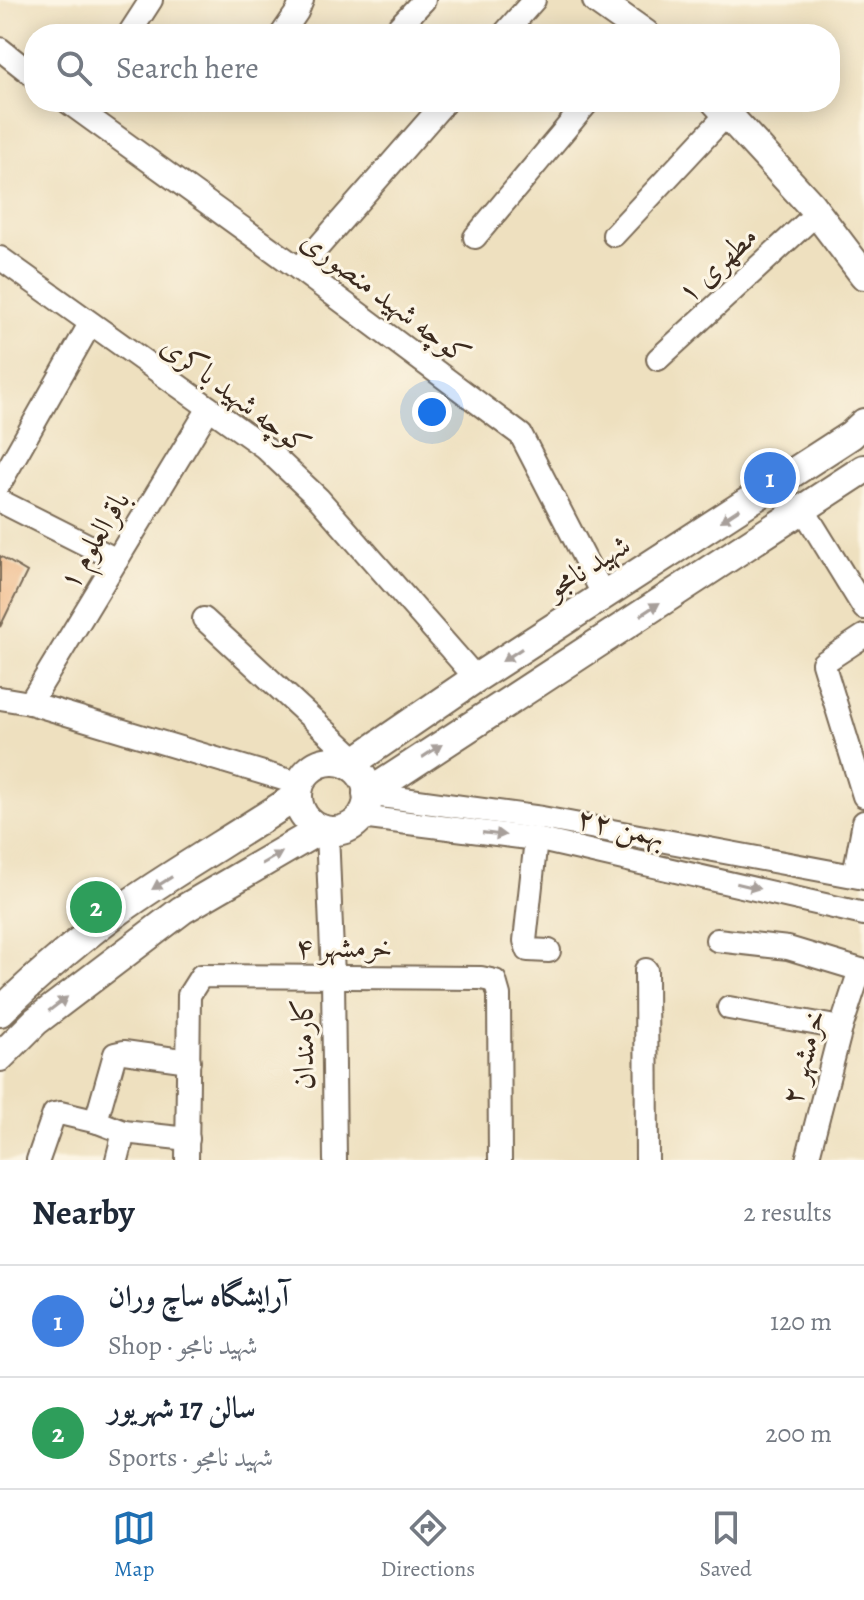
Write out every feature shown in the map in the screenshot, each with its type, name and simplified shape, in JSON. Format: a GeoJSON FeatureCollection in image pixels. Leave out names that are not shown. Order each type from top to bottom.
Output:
{"type":"FeatureCollection","features":[{"type":"Feature","properties":{"kind":"main road"},"geometry":{"type":"LineString","coordinates":[[597,0],[631,24]]}},
{"type":"Feature","properties":{"kind":"main road"},"geometry":{"type":"LineString","coordinates":[[725,112],[817,213],[864,275]]}},
{"type":"Feature","properties":{"kind":"main road","name":"شهید نامجو"},"geometry":{"type":"LineString","coordinates":[[353,763],[476,678],[851,435],[864,423]]}},
{"type":"Feature","properties":{"kind":"main road"},"geometry":{"type":"LineString","coordinates":[[0,1057],[36,1021],[182,910],[324,830],[342,830],[364,805],[864,469]]}},
{"type":"Feature","properties":{"kind":"main road"},"geometry":{"type":"LineString","coordinates":[[0,1012],[34,979],[127,905],[218,849],[299,789],[315,766],[326,762],[353,763],[364,805]]}},
{"type":"Feature","properties":{"kind":"main road"},"geometry":{"type":"LineString","coordinates":[[299,789],[304,816],[324,830]]}},
{"type":"Feature","properties":{"kind":"main road"},"geometry":{"type":"LineString","coordinates":[[218,849],[234,861],[231,881]]}},
{"type":"Feature","properties":{"kind":"street"},"geometry":{"type":"LineString","coordinates":[[135,24],[151,0]]}},
{"type":"Feature","properties":{"kind":"street"},"geometry":{"type":"LineString","coordinates":[[289,24],[302,0]]}},
{"type":"Feature","properties":{"kind":"street"},"geometry":{"type":"LineString","coordinates":[[401,24],[424,0]]}},
{"type":"Feature","properties":{"kind":"street"},"geometry":{"type":"LineString","coordinates":[[513,24],[534,0]]}},
{"type":"Feature","properties":{"kind":"street"},"geometry":{"type":"LineString","coordinates":[[0,49],[24,68]]}},
{"type":"Feature","properties":{"kind":"street","name":"کوچه شهید منصوری"},"geometry":{"type":"LineString","coordinates":[[82,112],[521,435],[604,596]]}},
{"type":"Feature","properties":{"kind":"street"},"geometry":{"type":"LineString","coordinates":[[299,269],[436,112]]}},
{"type":"Feature","properties":{"kind":"street"},"geometry":{"type":"LineString","coordinates":[[475,237],[580,112]]}},
{"type":"Feature","properties":{"kind":"street"},"geometry":{"type":"LineString","coordinates":[[614,235],[718,112]]}},
{"type":"Feature","properties":{"kind":"street","name":"مطهری ۱"},"geometry":{"type":"LineString","coordinates":[[658,359],[817,213]]}},
{"type":"Feature","properties":{"kind":"street","name":"کوچه شهید باکری"},"geometry":{"type":"LineString","coordinates":[[0,258],[264,447],[319,499],[476,678]]}},
{"type":"Feature","properties":{"kind":"street"},"geometry":{"type":"LineString","coordinates":[[0,483],[6,459],[90,324]]}},
{"type":"Feature","properties":{"kind":"street","name":"باقرالعلوم ۱"},"geometry":{"type":"LineString","coordinates":[[30,703],[209,408]]}},
{"type":"Feature","properties":{"kind":"street"},"geometry":{"type":"LineString","coordinates":[[0,501],[117,560]]}},
{"type":"Feature","properties":{"kind":"street"},"geometry":{"type":"LineString","coordinates":[[803,509],[864,608]]}},
{"type":"Feature","properties":{"kind":"street"},"geometry":{"type":"LineString","coordinates":[[204,619],[353,763]]}},
{"type":"Feature","properties":{"kind":"street"},"geometry":{"type":"LineString","coordinates":[[864,636],[823,663],[864,796]]}},
{"type":"Feature","properties":{"kind":"street"},"geometry":{"type":"LineString","coordinates":[[0,698],[30,703],[299,789]]}},
{"type":"Feature","properties":{"kind":"street","name":"۲۲ بهمن"},"geometry":{"type":"LineString","coordinates":[[364,805],[536,839],[864,914]]}},
{"type":"Feature","properties":{"kind":"street","name":"۲۲ بهمن"},"geometry":{"type":"LineString","coordinates":[[364,805],[542,818],[859,876]]}},
{"type":"Feature","properties":{"kind":"street"},"geometry":{"type":"LineString","coordinates":[[859,876],[864,822]]}},
{"type":"Feature","properties":{"kind":"street","name":"کارمندان"},"geometry":{"type":"LineString","coordinates":[[324,830],[333,976],[335,1160]]}},
{"type":"Feature","properties":{"kind":"street"},"geometry":{"type":"LineString","coordinates":[[536,839],[525,941],[528,950],[549,951]]}},
{"type":"Feature","properties":{"kind":"street"},"geometry":{"type":"LineString","coordinates":[[717,940],[788,948],[862,970]]}},
{"type":"Feature","properties":{"kind":"street"},"geometry":{"type":"LineString","coordinates":[[646,970],[647,1160]]}},
{"type":"Feature","properties":{"kind":"street","name":"خرمشهر ۲"},"geometry":{"type":"LineString","coordinates":[[807,1160],[841,1028],[862,970]]}},
{"type":"Feature","properties":{"kind":"street","name":"خرمشهر ۴"},"geometry":{"type":"LineString","coordinates":[[187,1150],[189,995],[201,976],[481,978],[495,981],[499,995],[500,1160]]}},
{"type":"Feature","properties":{"kind":"street"},"geometry":{"type":"LineString","coordinates":[[729,1008],[841,1028]]}},
{"type":"Feature","properties":{"kind":"street"},"geometry":{"type":"LineString","coordinates":[[98,1122],[115,1054],[124,1052],[189,1061]]}},
{"type":"Feature","properties":{"kind":"street"},"geometry":{"type":"LineString","coordinates":[[38,1160],[54,1114],[60,1113],[187,1150]]}},
{"type":"Feature","properties":{"kind":"street"},"geometry":{"type":"LineString","coordinates":[[117,1160],[124,1132]]}},
{"type":"Feature","properties":{"kind":"building"},"geometry":{"type":"Polygon","coordinates":[[[0,556],[27,572],[0,627],[0,556]]]}},
{"type":"Feature","properties":{"kind":"place","name":"آرایشگاه ساچ وران"},"geometry":{"type":"Point","coordinates":[770,478]}},
{"type":"Feature","properties":{"kind":"place","name":"سالن 17 شهریور"},"geometry":{"type":"Point","coordinates":[96,907]}}]}
